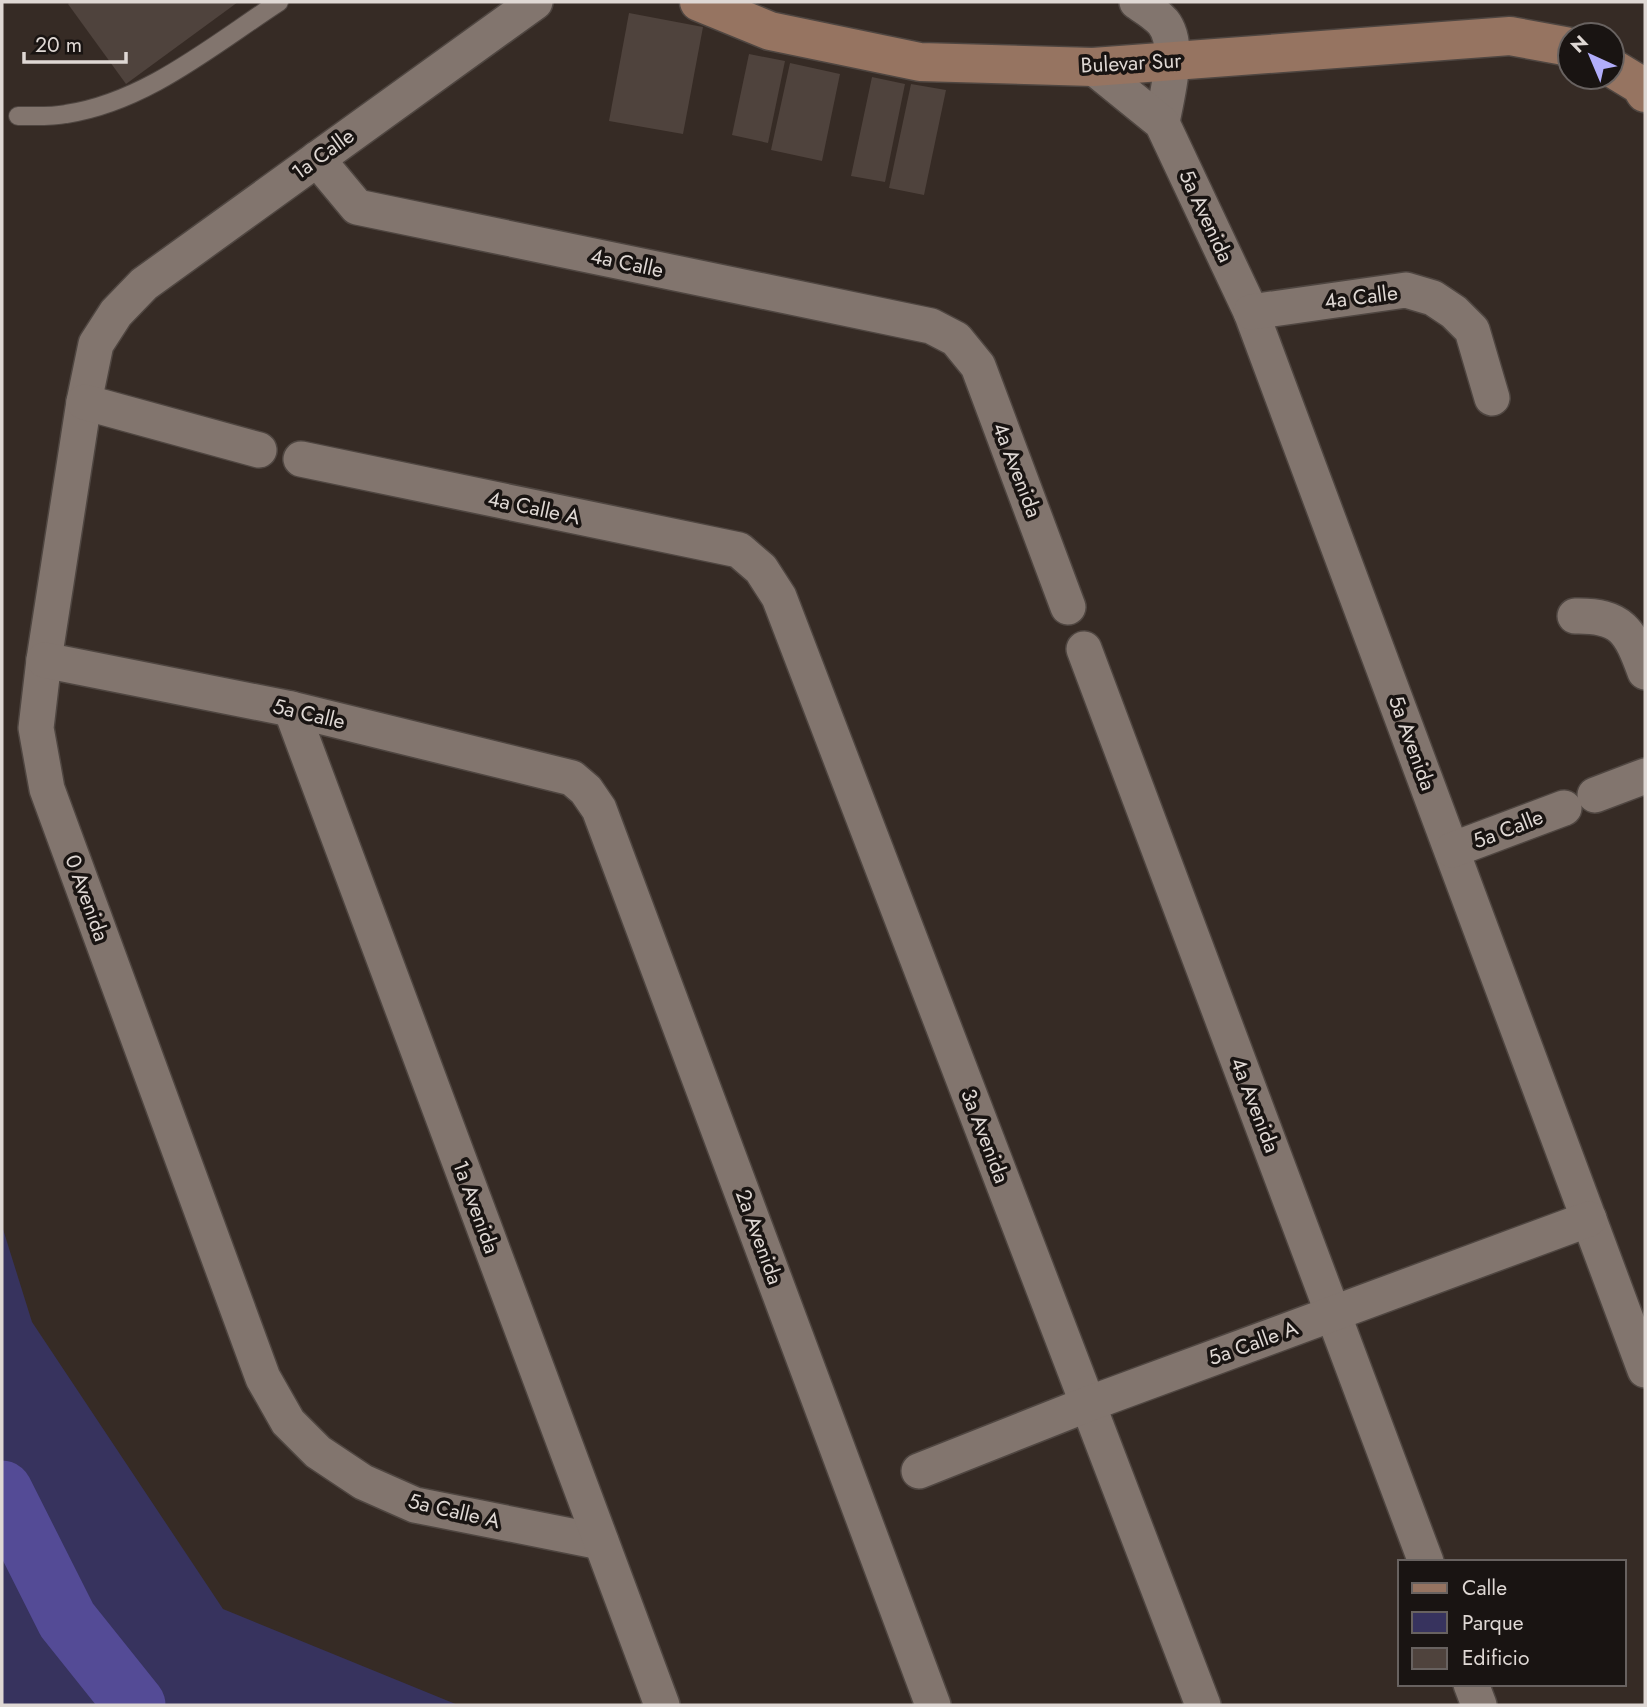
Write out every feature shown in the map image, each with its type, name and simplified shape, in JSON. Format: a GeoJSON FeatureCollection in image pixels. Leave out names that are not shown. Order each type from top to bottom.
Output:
{"type":"FeatureCollection","features":[{"type":"Feature","properties":{"kind":"main road","name":"Bulevar Sur"},"geometry":{"type":"LineString","coordinates":[[699,2],[770,31],[920,62],[1093,67],[1510,36],[1556,44]]}},
{"type":"Feature","properties":{"kind":"main road"},"geometry":{"type":"LineString","coordinates":[[1626,76],[1640,85],[1645,93]]}},
{"type":"Feature","properties":{"kind":"street","name":"1a Calle"},"geometry":{"type":"LineString","coordinates":[[116,313],[144,284],[535,2]]}},
{"type":"Feature","properties":{"kind":"street"},"geometry":{"type":"LineString","coordinates":[[1137,2],[1164,24],[1171,44],[1172,62],[1162,123]]}},
{"type":"Feature","properties":{"kind":"street","name":"5a Avenida"},"geometry":{"type":"LineString","coordinates":[[1093,67],[1162,123],[1251,312],[1645,1370]]}},
{"type":"Feature","properties":{"kind":"street","name":"4a Calle"},"geometry":{"type":"LineString","coordinates":[[317,159],[357,207],[931,326],[956,339]]}},
{"type":"Feature","properties":{"kind":"street","name":"4a Calle"},"geometry":{"type":"LineString","coordinates":[[1251,312],[1406,290],[1433,298],[1454,312],[1472,330],[1492,398]]}},
{"type":"Feature","properties":{"kind":"street","name":"0 Avenida"},"geometry":{"type":"LineString","coordinates":[[116,313],[96,344],[84,402],[36,728],[47,789],[263,1378],[288,1422],[318,1452]]}},
{"type":"Feature","properties":{"kind":"street","name":"4a Avenida"},"geometry":{"type":"LineString","coordinates":[[956,339],[978,366],[1068,607]]}},
{"type":"Feature","properties":{"kind":"street"},"geometry":{"type":"LineString","coordinates":[[84,402],[260,450]]}},
{"type":"Feature","properties":{"kind":"street","name":"4a Calle A"},"geometry":{"type":"LineString","coordinates":[[301,459],[739,550],[761,569]]}},
{"type":"Feature","properties":{"kind":"street","name":"3a Avenida"},"geometry":{"type":"LineString","coordinates":[[761,569],[779,597],[1203,1705]]}},
{"type":"Feature","properties":{"kind":"street"},"geometry":{"type":"LineString","coordinates":[[1575,616],[1599,616],[1620,626],[1634,643],[1645,672]]}},
{"type":"Feature","properties":{"kind":"street","name":"4a Avenida"},"geometry":{"type":"LineString","coordinates":[[1084,649],[1425,1560]]}},
{"type":"Feature","properties":{"kind":"street","name":"5a Calle"},"geometry":{"type":"LineString","coordinates":[[44,660],[291,709],[572,778]]}},
{"type":"Feature","properties":{"kind":"street","name":"1a Avenida"},"geometry":{"type":"LineString","coordinates":[[291,709],[662,1705]]}},
{"type":"Feature","properties":{"kind":"street","name":"5a Calle"},"geometry":{"type":"LineString","coordinates":[[1452,850],[1645,776]]}},
{"type":"Feature","properties":{"kind":"street","name":"2a Avenida"},"geometry":{"type":"LineString","coordinates":[[572,778],[586,790],[599,809],[933,1705]]}},
{"type":"Feature","properties":{"kind":"street","name":"5a Calle A"},"geometry":{"type":"LineString","coordinates":[[919,1471],[1088,1404],[1589,1219]]}},
{"type":"Feature","properties":{"kind":"street","name":"5a Calle A"},"geometry":{"type":"LineString","coordinates":[[318,1452],[363,1482],[415,1505],[601,1542]]}},
{"type":"Feature","properties":{"kind":"street"},"geometry":{"type":"LineString","coordinates":[[1472,1686],[1479,1705]]}},
{"type":"Feature","properties":{"kind":"lane"},"geometry":{"type":"LineString","coordinates":[[18,116],[66,115],[114,102],[161,80],[279,2]]}},
{"type":"Feature","properties":{"kind":"green space"},"geometry":{"type":"Polygon","coordinates":[[[2,1226],[32,1322],[223,1609],[458,1705],[2,1705],[2,1226]]]}},
{"type":"Feature","properties":{"kind":"building"},"geometry":{"type":"Polygon","coordinates":[[[238,2],[126,84],[68,4],[238,2]]]}},
{"type":"Feature","properties":{"kind":"building"},"geometry":{"type":"Polygon","coordinates":[[[629,13],[703,27],[683,134],[609,121],[629,13]]]}},
{"type":"Feature","properties":{"kind":"building"},"geometry":{"type":"Polygon","coordinates":[[[749,54],[785,61],[768,143],[732,135],[749,54]]]}},
{"type":"Feature","properties":{"kind":"building"},"geometry":{"type":"Polygon","coordinates":[[[790,63],[840,74],[822,161],[771,150],[790,63]]]}},
{"type":"Feature","properties":{"kind":"building"},"geometry":{"type":"Polygon","coordinates":[[[872,77],[905,84],[885,182],[851,176],[872,77]]]}},
{"type":"Feature","properties":{"kind":"building"},"geometry":{"type":"Polygon","coordinates":[[[911,84],[946,90],[924,195],[889,188],[911,84]]]}},
{"type":"Feature","properties":{"kind":"waterway"},"geometry":{"type":"LineString","coordinates":[[2,1491],[67,1620],[135,1705]]}}]}
